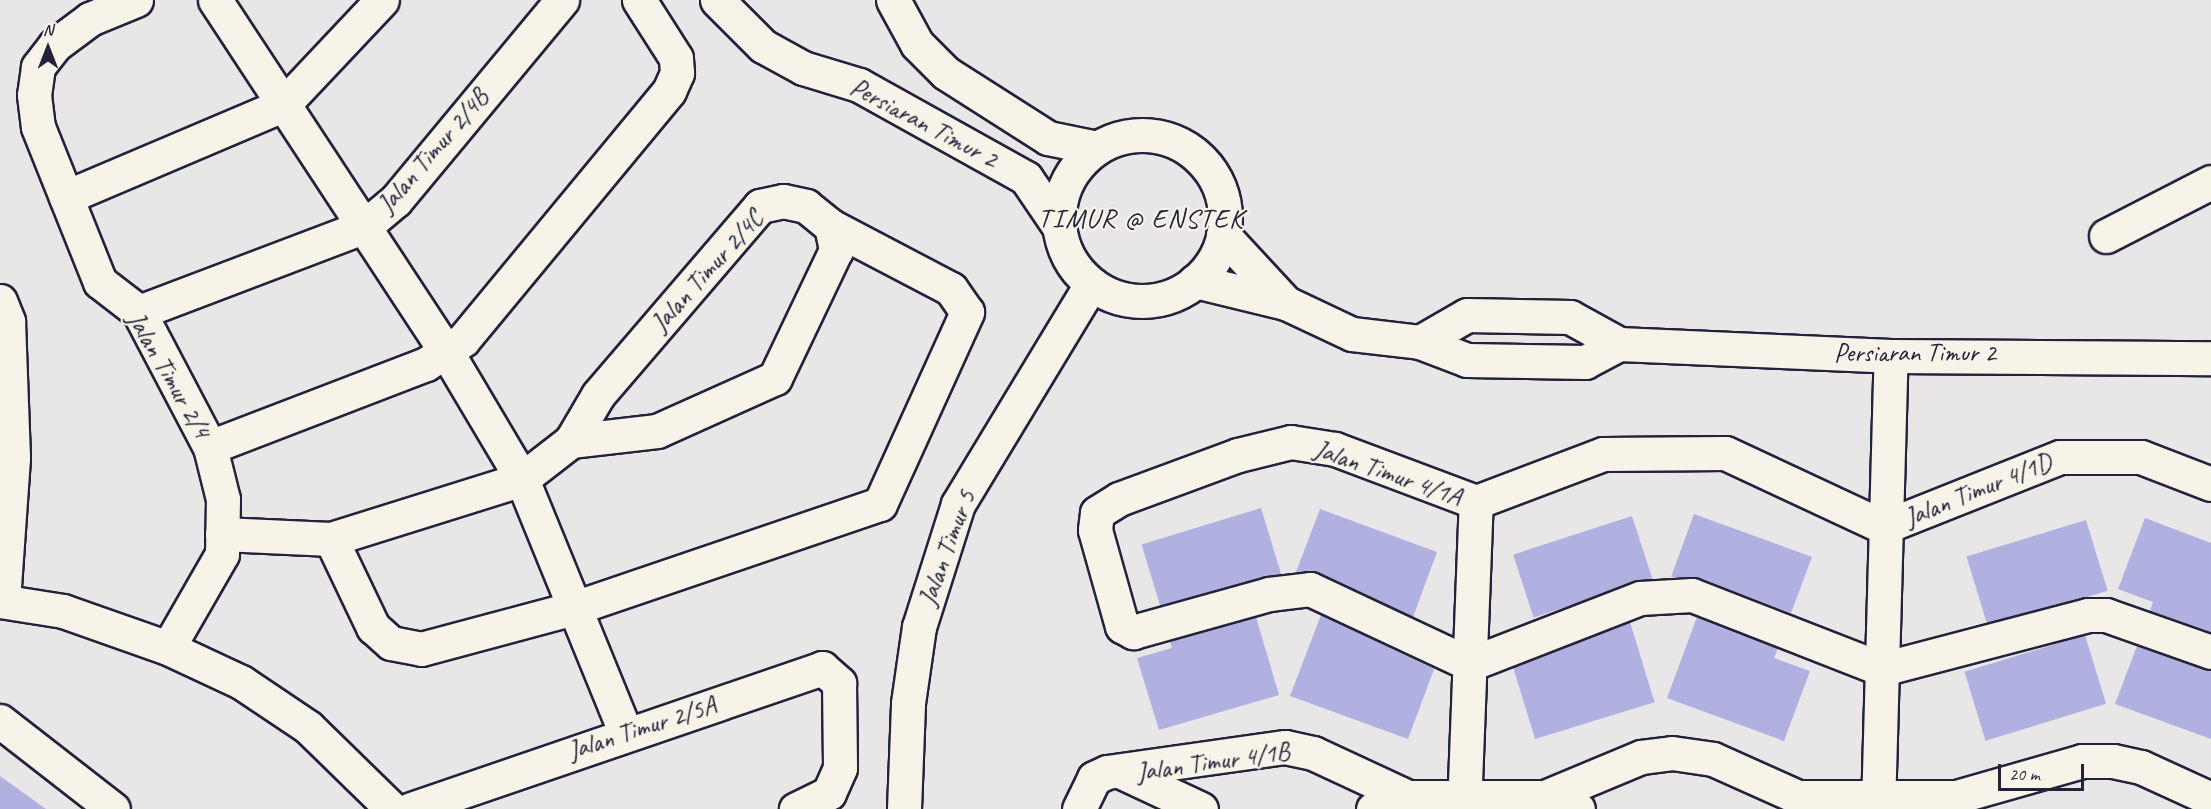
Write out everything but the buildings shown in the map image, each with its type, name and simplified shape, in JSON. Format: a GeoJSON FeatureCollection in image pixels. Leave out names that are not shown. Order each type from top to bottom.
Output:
{"type":"FeatureCollection","features":[{"type":"Feature","properties":{"kind":"street","name":"Jalan Timur 2/4"},"geometry":{"type":"LineString","coordinates":[[136,0],[90,19],[55,45],[39,67],[34,95],[38,127],[100,282],[139,312],[210,447],[223,499],[222,554],[208,586],[168,648]]}},
{"type":"Feature","properties":{"kind":"street"},"geometry":{"type":"LineString","coordinates":[[215,0],[446,351],[522,479],[626,732]]}},
{"type":"Feature","properties":{"kind":"street"},"geometry":{"type":"LineString","coordinates":[[66,197],[283,105],[382,0]]}},
{"type":"Feature","properties":{"kind":"street","name":"Jalan Timur 2/4B"},"geometry":{"type":"LineString","coordinates":[[139,312],[365,226],[396,200],[562,0]]}},
{"type":"Feature","properties":{"kind":"street"},"geometry":{"type":"LineString","coordinates":[[210,447],[426,364],[463,340],[669,91],[677,73],[676,58],[639,0]]}},
{"type":"Feature","properties":{"kind":"street","name":"Persiaran Timur 2"},"geometry":{"type":"LineString","coordinates":[[717,0],[763,46],[803,68],[859,85],[1026,178],[1058,225],[1064,247],[1091,284],[1116,297],[1143,300],[1171,296],[1195,281],[1213,261],[1223,235],[1225,207],[1217,181],[1200,158],[1177,142],[1150,135],[1123,137],[1097,148],[1067,180],[1058,225]]}},
{"type":"Feature","properties":{"kind":"street","name":"Persiaran Timur 2"},"geometry":{"type":"LineString","coordinates":[[893,0],[917,44],[946,73],[1048,138],[1097,148]]}},
{"type":"Feature","properties":{"kind":"street"},"geometry":{"type":"LineString","coordinates":[[2106,236],[2211,182]]}},
{"type":"Feature","properties":{"kind":"street","name":"Jalan Timur 2/4C"},"geometry":{"type":"LineString","coordinates":[[222,534],[331,538],[522,479],[571,441],[598,395],[760,206],[783,201],[806,206],[831,226],[951,289],[967,312],[880,504],[574,608]]}},
{"type":"Feature","properties":{"kind":"street"},"geometry":{"type":"LineString","coordinates":[[571,441],[657,431],[775,378],[836,249],[831,226]]}},
{"type":"Feature","properties":{"kind":"street"},"geometry":{"type":"LineString","coordinates":[[1223,235],[1286,303]]}},
{"type":"Feature","properties":{"kind":"street"},"geometry":{"type":"LineString","coordinates":[[1195,281],[1286,303],[1352,334],[1420,342],[1467,360],[1534,365],[1585,362],[1619,344]]}},
{"type":"Feature","properties":{"kind":"street","name":"Jalan Timur 5"},"geometry":{"type":"LineString","coordinates":[[904,809],[908,703],[919,627],[958,504],[1091,284]]}},
{"type":"Feature","properties":{"kind":"street"},"geometry":{"type":"LineString","coordinates":[[0,301],[8,321],[7,458],[1,601],[63,611],[168,648],[241,682],[308,727],[392,809]]}},
{"type":"Feature","properties":{"kind":"street","name":"Persiaran Timur 2"},"geometry":{"type":"LineString","coordinates":[[1420,342],[1467,315],[1570,317],[1619,344],[1892,356],[2211,358]]}},
{"type":"Feature","properties":{"kind":"street"},"geometry":{"type":"LineString","coordinates":[[1878,804],[1884,527],[1892,356]]}},
{"type":"Feature","properties":{"kind":"street","name":"Jalan Timur 4/1A"},"geometry":{"type":"LineString","coordinates":[[1470,664],[1310,589],[1269,594],[1145,632],[1122,626],[1100,552],[1097,513],[1119,499],[1227,459],[1291,442],[1335,449],[1476,502],[1603,454],[1725,453],[1884,527]]}},
{"type":"Feature","properties":{"kind":"street","name":"Jalan Timur 4/1D"},"geometry":{"type":"LineString","coordinates":[[1884,527],[2060,457],[2141,457],[2211,484]]}},
{"type":"Feature","properties":{"kind":"street"},"geometry":{"type":"LineString","coordinates":[[1464,803],[1476,502]]}},
{"type":"Feature","properties":{"kind":"street"},"geometry":{"type":"LineString","coordinates":[[331,538],[373,627],[391,643],[421,649],[574,608]]}},
{"type":"Feature","properties":{"kind":"street"},"geometry":{"type":"LineString","coordinates":[[1470,664],[1640,598],[1692,595],[1882,669],[2088,615],[2106,615],[2211,652]]}},
{"type":"Feature","properties":{"kind":"street","name":"Jalan Timur 2/5A"},"geometry":{"type":"LineString","coordinates":[[411,809],[626,732],[822,668],[839,683],[843,715],[840,768],[829,793],[796,809]]}},
{"type":"Feature","properties":{"kind":"street"},"geometry":{"type":"LineString","coordinates":[[5,737],[112,809]]}},
{"type":"Feature","properties":{"kind":"street","name":"Jalan Timur 4/1B"},"geometry":{"type":"LineString","coordinates":[[1124,773],[1285,747],[1313,753],[1408,798],[1464,803],[1545,796],[1641,757],[1672,753],[1713,759],[1785,803],[1878,804],[1956,797]]}},
{"type":"Feature","properties":{"kind":"street"},"geometry":{"type":"LineString","coordinates":[[1956,797],[2082,761],[2113,761],[2140,767],[2211,799]]}},
{"type":"Feature","properties":{"kind":"street"},"geometry":{"type":"LineString","coordinates":[[1079,809],[1094,778],[1124,773]]}},
{"type":"Feature","properties":{"kind":"street","name":"Jalan Timur 4/1B"},"geometry":{"type":"LineString","coordinates":[[1124,773],[1201,809]]}},
{"type":"Feature","properties":{"kind":"street","name":"Jalan Timur 4/1B"},"geometry":{"type":"LineString","coordinates":[[1545,796],[1578,809]]}},
{"type":"Feature","properties":{"kind":"street"},"geometry":{"type":"LineString","coordinates":[[1956,797],[1986,809]]}},
{"type":"Feature","properties":{"kind":"street","name":"Jalan Timur 4/1B"},"geometry":{"type":"LineString","coordinates":[[1373,809],[1408,798]]}},
{"type":"Feature","properties":{"kind":"district","name":"TIMUR @ ENSTEK"},"geometry":{"type":"Point","coordinates":[1141,219]}}]}
